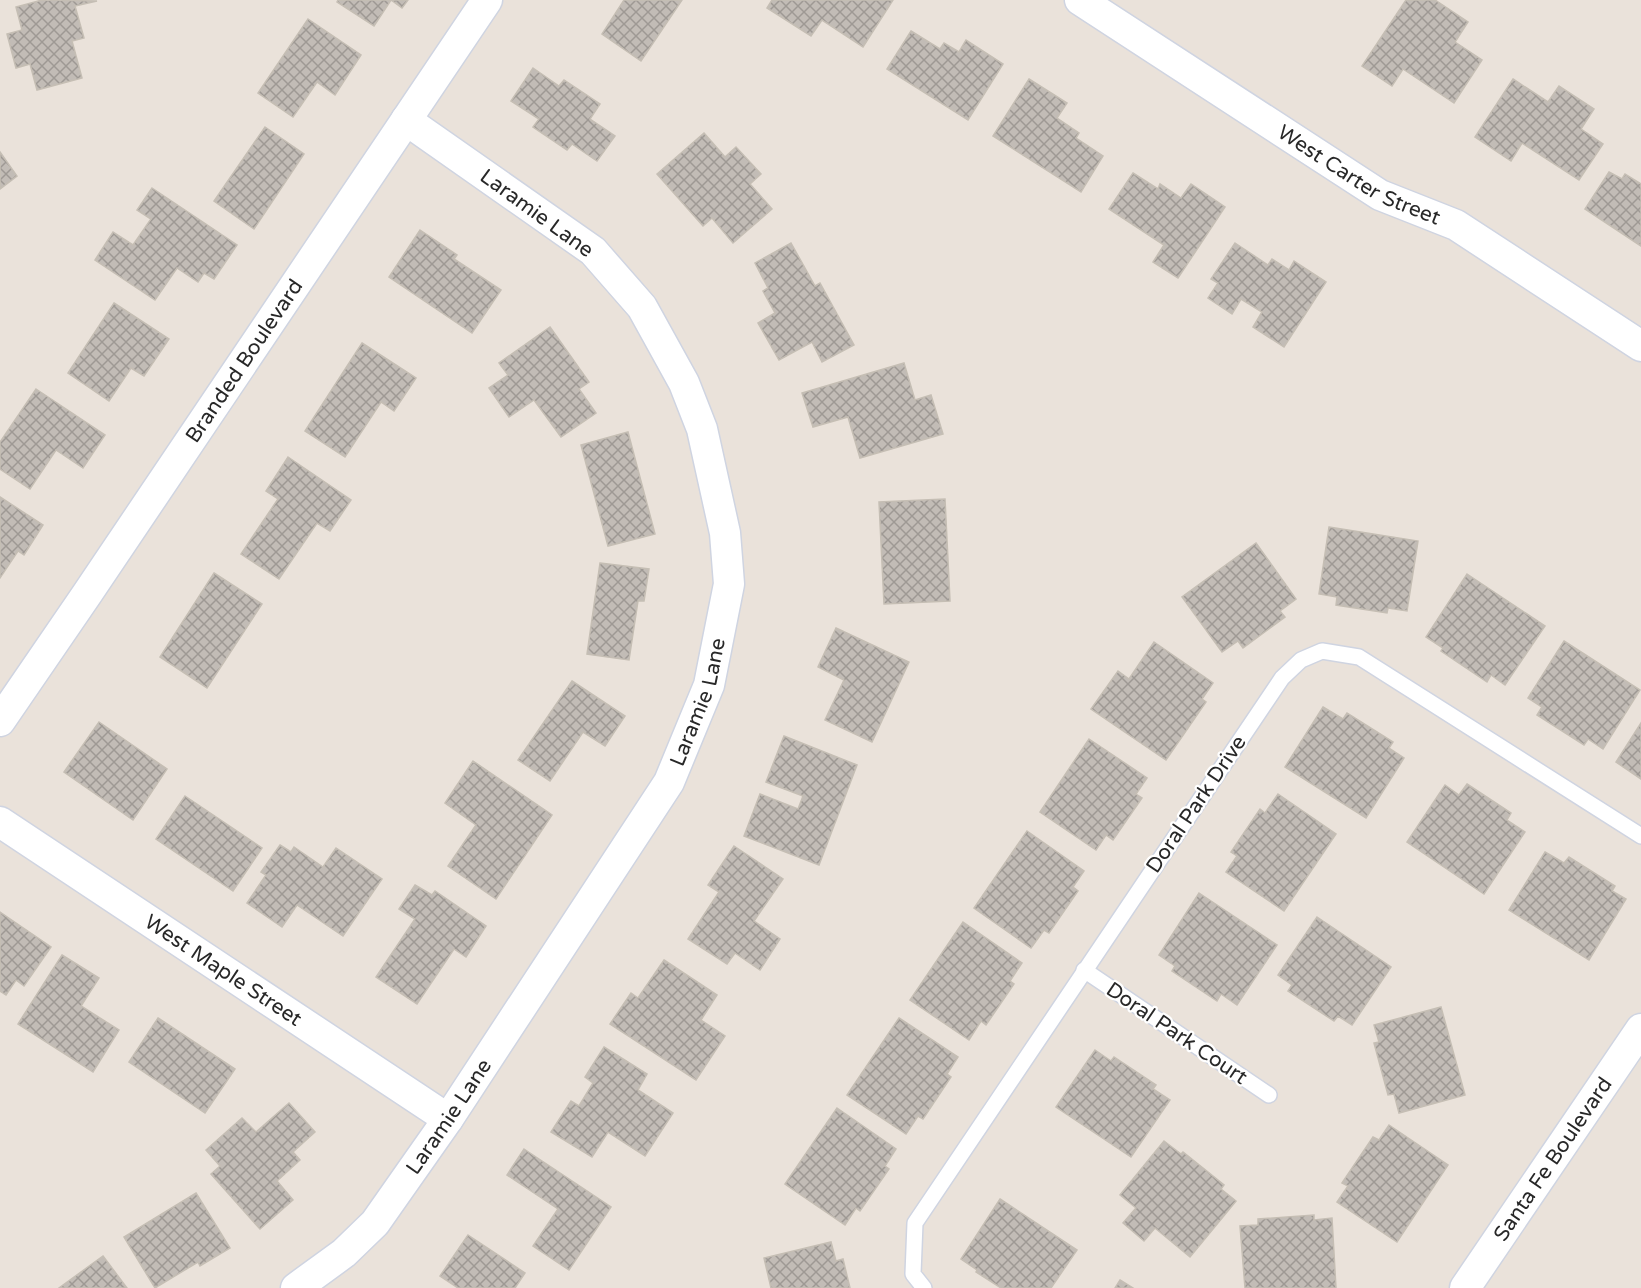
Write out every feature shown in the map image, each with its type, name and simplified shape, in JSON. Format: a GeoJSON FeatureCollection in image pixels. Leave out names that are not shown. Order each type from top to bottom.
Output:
{"type":"FeatureCollection","features":[{"type":"Feature","properties":{"kind":"street","name":"Branded Boulevard"},"geometry":{"type":"LineString","coordinates":[[0,721],[487,0]]}},
{"type":"Feature","properties":{"kind":"street","name":"West Carter Street"},"geometry":{"type":"LineString","coordinates":[[1080,0],[1380,195],[1456,225],[1641,346]]}},
{"type":"Feature","properties":{"kind":"street","name":"Laramie Lane"},"geometry":{"type":"LineString","coordinates":[[296,1288],[344,1253],[375,1222],[448,1119],[669,782],[709,685],[729,584],[726,533],[702,429],[684,382],[642,307],[593,251],[406,120]]}},
{"type":"Feature","properties":{"kind":"street","name":"West Maple Street"},"geometry":{"type":"LineString","coordinates":[[0,822],[448,1119]]}},
{"type":"Feature","properties":{"kind":"street","name":"Santa Fe Boulevard"},"geometry":{"type":"LineString","coordinates":[[1465,1288],[1641,1029]]}},
{"type":"Feature","properties":{"kind":"lane","name":"Doral Park Drive"},"geometry":{"type":"LineString","coordinates":[[924,1288],[913,1274],[915,1223],[1282,678],[1301,660],[1322,651],[1359,657],[1641,836]]}},
{"type":"Feature","properties":{"kind":"lane","name":"Doral Park Court"},"geometry":{"type":"LineString","coordinates":[[1084,970],[1269,1095]]}},
{"type":"Feature","properties":{"kind":"building"},"geometry":{"type":"Polygon","coordinates":[[[42,0],[97,1],[75,6],[84,38],[72,41],[82,78],[37,90],[30,64],[16,68],[7,34],[22,30],[16,7],[42,0]]]}},
{"type":"Feature","properties":{"kind":"building"},"geometry":{"type":"Polygon","coordinates":[[[338,0],[391,0],[374,26],[337,2],[338,0]]]}},
{"type":"Feature","properties":{"kind":"building"},"geometry":{"type":"Polygon","coordinates":[[[391,0],[408,0],[402,8],[391,0]]]}},
{"type":"Feature","properties":{"kind":"building"},"geometry":{"type":"Polygon","coordinates":[[[624,0],[682,0],[641,61],[602,34],[624,0]]]}},
{"type":"Feature","properties":{"kind":"building"},"geometry":{"type":"Polygon","coordinates":[[[772,0],[893,0],[863,47],[822,20],[811,36],[767,8],[772,0]]]}},
{"type":"Feature","properties":{"kind":"building"},"geometry":{"type":"Polygon","coordinates":[[[1406,0],[1435,0],[1468,22],[1455,42],[1482,60],[1454,103],[1403,69],[1392,86],[1362,66],[1406,0]]]}},
{"type":"Feature","properties":{"kind":"building"},"geometry":{"type":"Polygon","coordinates":[[[308,19],[361,55],[335,95],[317,82],[293,117],[258,93],[308,19]]]}},
{"type":"Feature","properties":{"kind":"building"},"geometry":{"type":"Polygon","coordinates":[[[911,31],[940,49],[944,43],[959,52],[966,40],[1003,64],[968,120],[887,69],[911,31]]]}},
{"type":"Feature","properties":{"kind":"building"},"geometry":{"type":"Polygon","coordinates":[[[533,68],[559,86],[564,80],[600,104],[590,119],[615,136],[597,161],[572,144],[567,150],[533,127],[539,119],[511,101],[533,68]]]}},
{"type":"Feature","properties":{"kind":"building"},"geometry":{"type":"Polygon","coordinates":[[[1029,79],[1067,103],[1057,118],[1079,133],[1076,138],[1103,156],[1081,192],[993,136],[1029,79]]]}},
{"type":"Feature","properties":{"kind":"building"},"geometry":{"type":"Polygon","coordinates":[[[1513,79],[1548,102],[1559,86],[1594,109],[1581,129],[1603,144],[1579,180],[1522,143],[1511,161],[1475,137],[1513,79]]]}},
{"type":"Feature","properties":{"kind":"building"},"geometry":{"type":"Polygon","coordinates":[[[265,127],[304,154],[254,229],[214,201],[265,127]]]}},
{"type":"Feature","properties":{"kind":"building"},"geometry":{"type":"Polygon","coordinates":[[[704,133],[725,157],[736,147],[761,174],[750,184],[772,209],[733,243],[712,218],[703,226],[657,174],[704,133]]]}},
{"type":"Feature","properties":{"kind":"building"},"geometry":{"type":"Polygon","coordinates":[[[0,152],[17,176],[0,189],[0,152]]]}},
{"type":"Feature","properties":{"kind":"building"},"geometry":{"type":"Polygon","coordinates":[[[1609,172],[1622,179],[1625,174],[1641,184],[1641,246],[1585,209],[1609,172]]]}},
{"type":"Feature","properties":{"kind":"building"},"geometry":{"type":"Polygon","coordinates":[[[1133,173],[1158,189],[1160,184],[1181,198],[1191,184],[1225,207],[1178,278],[1153,262],[1164,245],[1109,209],[1133,173]]]}},
{"type":"Feature","properties":{"kind":"building"},"geometry":{"type":"Polygon","coordinates":[[[152,188],[237,245],[214,279],[204,273],[198,282],[177,268],[155,300],[95,260],[113,232],[133,245],[151,219],[137,210],[152,188]]]}},
{"type":"Feature","properties":{"kind":"building"},"geometry":{"type":"Polygon","coordinates":[[[420,230],[457,255],[454,259],[501,290],[472,333],[389,277],[420,230]]]}},
{"type":"Feature","properties":{"kind":"building"},"geometry":{"type":"Polygon","coordinates":[[[791,243],[815,286],[820,283],[854,345],[822,362],[812,342],[779,360],[758,323],[775,313],[763,291],[768,288],[755,263],[791,243]]]}},
{"type":"Feature","properties":{"kind":"building"},"geometry":{"type":"Polygon","coordinates":[[[1235,243],[1268,265],[1272,259],[1289,270],[1294,261],[1326,282],[1284,347],[1253,327],[1262,312],[1241,299],[1232,314],[1208,298],[1218,283],[1211,279],[1235,243]]]}},
{"type":"Feature","properties":{"kind":"building"},"geometry":{"type":"Polygon","coordinates":[[[114,303],[169,339],[144,376],[131,368],[109,401],[68,373],[114,303]]]}},
{"type":"Feature","properties":{"kind":"building"},"geometry":{"type":"Polygon","coordinates":[[[550,327],[589,382],[579,389],[596,413],[561,437],[534,400],[509,417],[489,388],[508,375],[499,363],[550,327]]]}},
{"type":"Feature","properties":{"kind":"building"},"geometry":{"type":"Polygon","coordinates":[[[362,343],[416,378],[394,411],[381,402],[345,457],[305,431],[362,343]]]}},
{"type":"Feature","properties":{"kind":"building"},"geometry":{"type":"Polygon","coordinates":[[[904,363],[915,400],[931,395],[943,434],[860,458],[848,417],[813,427],[802,393],[904,363]]]}},
{"type":"Feature","properties":{"kind":"building"},"geometry":{"type":"Polygon","coordinates":[[[36,389],[105,435],[83,468],[56,450],[30,489],[0,469],[0,442],[36,389]]]}},
{"type":"Feature","properties":{"kind":"building"},"geometry":{"type":"Polygon","coordinates":[[[628,432],[655,534],[608,546],[581,445],[628,432]]]}},
{"type":"Feature","properties":{"kind":"building"},"geometry":{"type":"Polygon","coordinates":[[[288,457],[351,500],[330,531],[317,523],[279,579],[241,554],[278,499],[266,491],[288,457]]]}},
{"type":"Feature","properties":{"kind":"building"},"geometry":{"type":"Polygon","coordinates":[[[0,497],[43,525],[24,555],[18,551],[0,578],[0,497]]]}},
{"type":"Feature","properties":{"kind":"building"},"geometry":{"type":"Polygon","coordinates":[[[945,499],[950,601],[884,604],[879,502],[945,499]]]}},
{"type":"Feature","properties":{"kind":"building"},"geometry":{"type":"Polygon","coordinates":[[[1329,527],[1418,541],[1407,611],[1388,608],[1387,613],[1336,605],[1337,597],[1319,594],[1329,527]]]}},
{"type":"Feature","properties":{"kind":"building"},"geometry":{"type":"Polygon","coordinates":[[[1256,543],[1296,599],[1280,611],[1285,617],[1243,648],[1238,641],[1222,652],[1182,597],[1256,543]]]}},
{"type":"Feature","properties":{"kind":"building"},"geometry":{"type":"Polygon","coordinates":[[[600,563],[649,569],[644,601],[638,601],[629,660],[587,654],[600,563]]]}},
{"type":"Feature","properties":{"kind":"building"},"geometry":{"type":"Polygon","coordinates":[[[214,573],[262,604],[207,688],[160,657],[214,573]]]}},
{"type":"Feature","properties":{"kind":"building"},"geometry":{"type":"Polygon","coordinates":[[[1467,574],[1545,626],[1505,685],[1491,675],[1487,682],[1441,651],[1443,648],[1426,637],[1467,574]]]}},
{"type":"Feature","properties":{"kind":"building"},"geometry":{"type":"Polygon","coordinates":[[[836,628],[909,662],[872,742],[825,720],[844,680],[818,667],[836,628]]]}},
{"type":"Feature","properties":{"kind":"building"},"geometry":{"type":"Polygon","coordinates":[[[1564,641],[1640,690],[1603,749],[1588,739],[1584,745],[1537,715],[1542,707],[1528,698],[1564,641]]]}},
{"type":"Feature","properties":{"kind":"building"},"geometry":{"type":"Polygon","coordinates":[[[1154,642],[1213,683],[1202,699],[1206,702],[1166,760],[1091,709],[1118,671],[1129,679],[1154,642]]]}},
{"type":"Feature","properties":{"kind":"building"},"geometry":{"type":"Polygon","coordinates":[[[572,681],[625,716],[605,746],[583,732],[550,781],[518,760],[572,681]]]}},
{"type":"Feature","properties":{"kind":"building"},"geometry":{"type":"Polygon","coordinates":[[[1323,707],[1343,719],[1347,713],[1393,742],[1389,748],[1404,758],[1366,818],[1285,767],[1323,707]]]}},
{"type":"Feature","properties":{"kind":"building"},"geometry":{"type":"Polygon","coordinates":[[[99,722],[167,769],[133,820],[64,772],[99,722]]]}},
{"type":"Feature","properties":{"kind":"building"},"geometry":{"type":"Polygon","coordinates":[[[1641,723],[1641,779],[1616,762],[1641,723]]]}},
{"type":"Feature","properties":{"kind":"building"},"geometry":{"type":"Polygon","coordinates":[[[784,736],[857,765],[819,865],[744,836],[760,794],[798,809],[803,796],[766,782],[784,736]]]}},
{"type":"Feature","properties":{"kind":"building"},"geometry":{"type":"Polygon","coordinates":[[[1089,739],[1147,778],[1136,794],[1142,798],[1113,840],[1106,835],[1096,850],[1040,812],[1089,739]]]}},
{"type":"Feature","properties":{"kind":"building"},"geometry":{"type":"Polygon","coordinates":[[[473,761],[552,815],[496,899],[448,866],[476,825],[445,803],[473,761]]]}},
{"type":"Feature","properties":{"kind":"building"},"geometry":{"type":"Polygon","coordinates":[[[1467,784],[1511,813],[1507,820],[1525,832],[1484,894],[1407,842],[1445,785],[1459,795],[1467,784]]]}},
{"type":"Feature","properties":{"kind":"building"},"geometry":{"type":"Polygon","coordinates":[[[1278,794],[1336,834],[1284,911],[1226,872],[1237,856],[1231,852],[1260,809],[1265,813],[1278,794]]]}},
{"type":"Feature","properties":{"kind":"building"},"geometry":{"type":"Polygon","coordinates":[[[185,796],[262,848],[233,891],[156,839],[185,796]]]}},
{"type":"Feature","properties":{"kind":"building"},"geometry":{"type":"Polygon","coordinates":[[[1027,831],[1084,871],[1073,887],[1078,891],[1049,933],[1044,930],[1031,948],[974,908],[1027,831]]]}},
{"type":"Feature","properties":{"kind":"building"},"geometry":{"type":"Polygon","coordinates":[[[280,845],[291,852],[294,847],[323,867],[336,848],[382,879],[343,936],[297,905],[282,927],[247,903],[266,875],[261,872],[280,845]]]}},
{"type":"Feature","properties":{"kind":"building"},"geometry":{"type":"Polygon","coordinates":[[[734,846],[783,879],[754,921],[780,939],[760,970],[735,953],[727,964],[688,939],[719,892],[708,885],[734,846]]]}},
{"type":"Feature","properties":{"kind":"building"},"geometry":{"type":"Polygon","coordinates":[[[1545,852],[1564,863],[1569,857],[1615,886],[1612,891],[1626,899],[1589,960],[1509,910],[1545,852]]]}},
{"type":"Feature","properties":{"kind":"building"},"geometry":{"type":"Polygon","coordinates":[[[415,885],[432,895],[435,891],[486,926],[466,957],[454,949],[417,1004],[376,977],[415,919],[399,909],[415,885]]]}},
{"type":"Feature","properties":{"kind":"building"},"geometry":{"type":"Polygon","coordinates":[[[1199,893],[1277,945],[1237,1005],[1221,994],[1217,1001],[1172,971],[1175,966],[1159,955],[1199,893]]]}},
{"type":"Feature","properties":{"kind":"building"},"geometry":{"type":"Polygon","coordinates":[[[0,912],[51,947],[24,986],[16,980],[6,995],[0,991],[0,912]]]}},
{"type":"Feature","properties":{"kind":"building"},"geometry":{"type":"Polygon","coordinates":[[[1317,917],[1391,967],[1352,1025],[1338,1016],[1334,1021],[1288,991],[1292,985],[1278,975],[1317,917]]]}},
{"type":"Feature","properties":{"kind":"building"},"geometry":{"type":"Polygon","coordinates":[[[963,922],[1022,963],[1010,981],[1014,984],[986,1025],[981,1021],[969,1040],[910,1000],[963,922]]]}},
{"type":"Feature","properties":{"kind":"building"},"geometry":{"type":"Polygon","coordinates":[[[62,955],[99,978],[81,1006],[119,1030],[93,1072],[18,1024],[62,955]]]}},
{"type":"Feature","properties":{"kind":"building"},"geometry":{"type":"Polygon","coordinates":[[[664,960],[717,995],[701,1020],[725,1036],[696,1080],[610,1024],[631,993],[638,998],[664,960]]]}},
{"type":"Feature","properties":{"kind":"building"},"geometry":{"type":"Polygon","coordinates":[[[1441,1007],[1465,1095],[1399,1113],[1394,1094],[1388,1095],[1374,1043],[1379,1042],[1374,1025],[1441,1007]]]}},
{"type":"Feature","properties":{"kind":"building"},"geometry":{"type":"Polygon","coordinates":[[[158,1018],[235,1069],[205,1113],[129,1062],[158,1018]]]}},
{"type":"Feature","properties":{"kind":"building"},"geometry":{"type":"Polygon","coordinates":[[[899,1018],[958,1057],[947,1074],[951,1077],[923,1119],[918,1116],[906,1134],[847,1095],[899,1018]]]}},
{"type":"Feature","properties":{"kind":"building"},"geometry":{"type":"Polygon","coordinates":[[[604,1047],[647,1074],[638,1090],[673,1113],[645,1156],[608,1132],[592,1157],[551,1132],[571,1101],[579,1106],[593,1083],[585,1077],[604,1047]]]}},
{"type":"Feature","properties":{"kind":"building"},"geometry":{"type":"Polygon","coordinates":[[[1095,1050],[1111,1061],[1114,1057],[1156,1085],[1153,1089],[1170,1100],[1131,1157],[1056,1107],[1095,1050]]]}},
{"type":"Feature","properties":{"kind":"building"},"geometry":{"type":"Polygon","coordinates":[[[289,1103],[315,1132],[293,1152],[300,1160],[277,1181],[293,1200],[260,1229],[211,1174],[220,1166],[206,1150],[242,1118],[256,1132],[289,1103]]]}},
{"type":"Feature","properties":{"kind":"building"},"geometry":{"type":"Polygon","coordinates":[[[837,1108],[896,1149],[885,1166],[889,1169],[860,1211],[856,1208],[845,1225],[785,1184],[837,1108]]]}},
{"type":"Feature","properties":{"kind":"building"},"geometry":{"type":"Polygon","coordinates":[[[1389,1125],[1448,1165],[1397,1242],[1337,1202],[1348,1186],[1342,1183],[1373,1137],[1379,1140],[1389,1125]]]}},
{"type":"Feature","properties":{"kind":"building"},"geometry":{"type":"Polygon","coordinates":[[[1164,1141],[1181,1154],[1183,1152],[1224,1185],[1221,1189],[1236,1201],[1190,1257],[1155,1228],[1144,1241],[1123,1223],[1136,1208],[1120,1195],[1164,1141]]]}},
{"type":"Feature","properties":{"kind":"building"},"geometry":{"type":"Polygon","coordinates":[[[524,1149],[611,1207],[569,1270],[533,1246],[558,1209],[507,1175],[524,1149]]]}},
{"type":"Feature","properties":{"kind":"building"},"geometry":{"type":"Polygon","coordinates":[[[196,1193],[230,1248],[200,1266],[198,1262],[155,1288],[124,1237],[196,1193]]]}},
{"type":"Feature","properties":{"kind":"building"},"geometry":{"type":"Polygon","coordinates":[[[1000,1199],[1077,1250],[1051,1288],[1001,1288],[961,1259],[1000,1199]]]}},
{"type":"Feature","properties":{"kind":"building"},"geometry":{"type":"Polygon","coordinates":[[[1314,1215],[1314,1220],[1332,1218],[1336,1288],[1245,1288],[1240,1226],[1258,1225],[1258,1219],[1314,1215]]]}},
{"type":"Feature","properties":{"kind":"building"},"geometry":{"type":"Polygon","coordinates":[[[468,1235],[525,1273],[515,1288],[458,1288],[440,1276],[468,1235]]]}},
{"type":"Feature","properties":{"kind":"building"},"geometry":{"type":"Polygon","coordinates":[[[831,1242],[836,1261],[843,1259],[850,1288],[771,1288],[764,1258],[831,1242]]]}},
{"type":"Feature","properties":{"kind":"building"},"geometry":{"type":"Polygon","coordinates":[[[103,1256],[127,1288],[59,1288],[103,1256]]]}},
{"type":"Feature","properties":{"kind":"building"},"geometry":{"type":"Polygon","coordinates":[[[1120,1280],[1133,1288],[1115,1288],[1120,1280]]]}}]}
